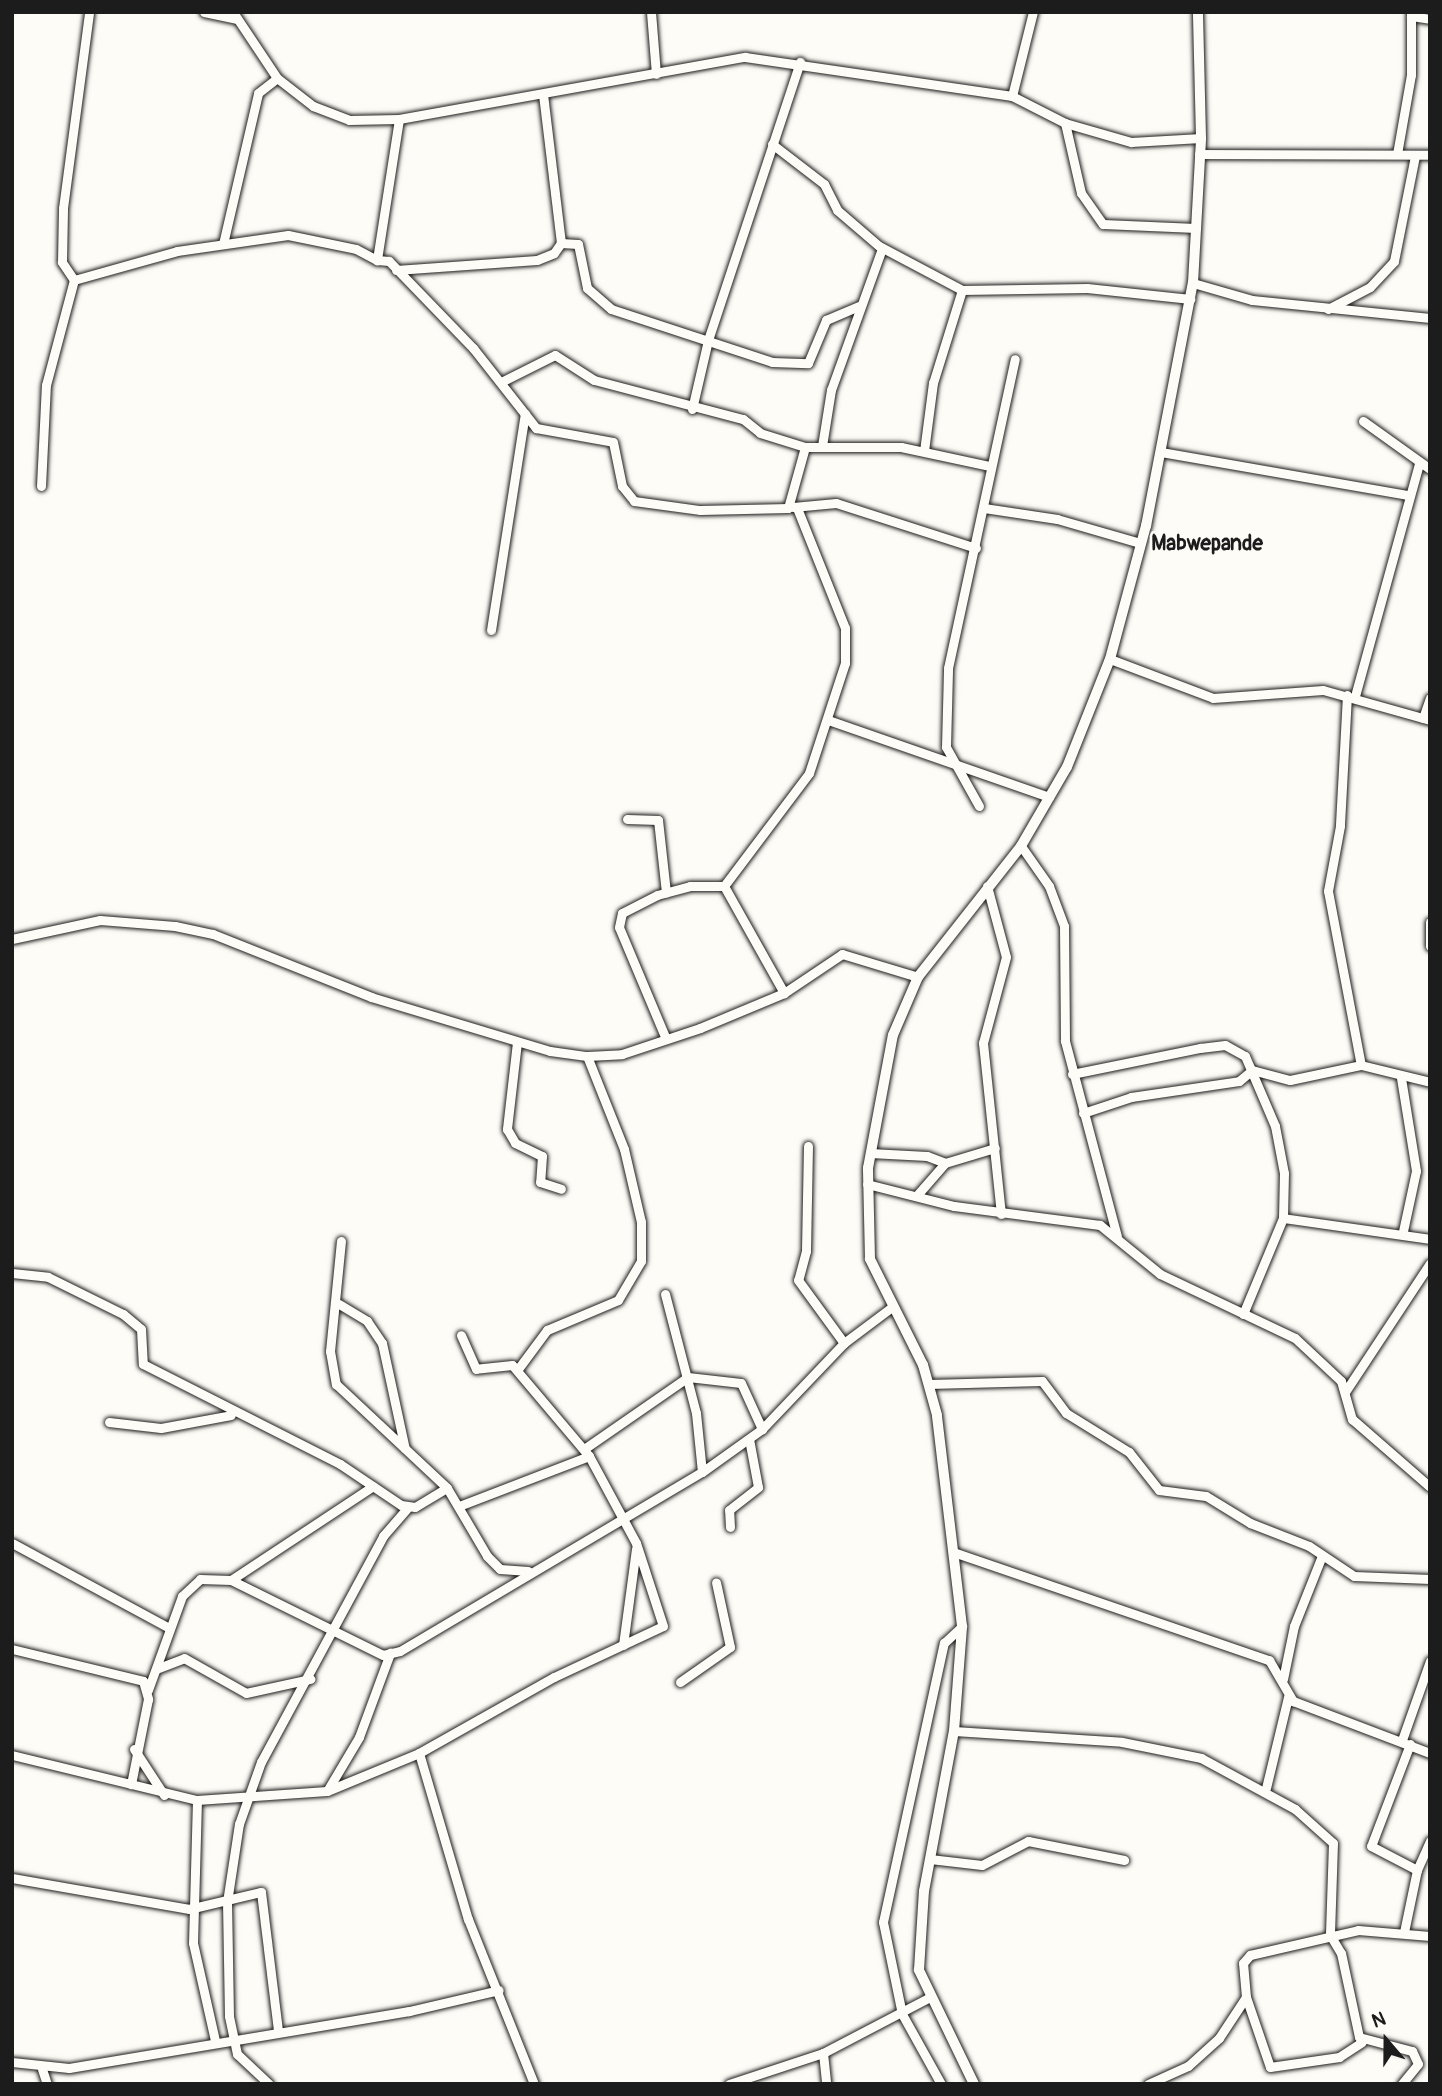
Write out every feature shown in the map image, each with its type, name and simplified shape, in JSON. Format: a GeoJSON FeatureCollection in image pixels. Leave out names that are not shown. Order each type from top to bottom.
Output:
{"type":"FeatureCollection","features":[{"type":"Feature","properties":{"kind":"street"},"geometry":{"type":"LineString","coordinates":[[41,486],[46,385],[74,280],[62,262],[63,208],[89,12]]}},
{"type":"Feature","properties":{"kind":"street"},"geometry":{"type":"LineString","coordinates":[[204,12],[235,16],[277,78],[326,113],[372,122],[656,74],[731,57],[800,62],[1012,96],[1065,123],[1131,142],[1201,138]]}},
{"type":"Feature","properties":{"kind":"street"},"geometry":{"type":"LineString","coordinates":[[651,12],[656,74]]}},
{"type":"Feature","properties":{"kind":"street"},"geometry":{"type":"LineString","coordinates":[[1012,96],[1033,12]]}},
{"type":"Feature","properties":{"kind":"street"},"geometry":{"type":"LineString","coordinates":[[974,2084],[928,1998],[920,1958],[930,1859],[954,1731],[962,1626],[929,1384],[870,1259],[867,1184],[870,1153],[892,1035],[918,977],[1021,846],[1049,797],[1110,659],[1161,452],[1193,284],[1201,138],[1198,12]]}},
{"type":"Feature","properties":{"kind":"street"},"geometry":{"type":"LineString","coordinates":[[1397,155],[1411,75],[1411,14],[1430,19]]}},
{"type":"Feature","properties":{"kind":"street"},"geometry":{"type":"LineString","coordinates":[[692,409],[708,340],[800,62]]}},
{"type":"Feature","properties":{"kind":"street"},"geometry":{"type":"LineString","coordinates":[[223,244],[258,93],[277,78]]}},
{"type":"Feature","properties":{"kind":"street"},"geometry":{"type":"LineString","coordinates":[[543,94],[561,243]]}},
{"type":"Feature","properties":{"kind":"street"},"geometry":{"type":"LineString","coordinates":[[377,260],[399,119]]}},
{"type":"Feature","properties":{"kind":"street"},"geometry":{"type":"LineString","coordinates":[[1065,123],[1081,193],[1103,224],[1196,228]]}},
{"type":"Feature","properties":{"kind":"street"},"geometry":{"type":"LineString","coordinates":[[772,144],[824,184],[837,209],[882,248],[962,290],[1087,288],[1190,299]]}},
{"type":"Feature","properties":{"kind":"street"},"geometry":{"type":"LineString","coordinates":[[1199,154],[1430,156]]}},
{"type":"Feature","properties":{"kind":"street"},"geometry":{"type":"LineString","coordinates":[[1328,309],[1370,287],[1394,261],[1415,156]]}},
{"type":"Feature","properties":{"kind":"street"},"geometry":{"type":"LineString","coordinates":[[74,280],[223,244],[303,236],[377,260],[396,270],[503,382],[536,428],[614,443],[621,486],[637,503],[700,510],[836,503],[976,548]]}},
{"type":"Feature","properties":{"kind":"street"},"geometry":{"type":"LineString","coordinates":[[396,270],[545,259],[561,243],[578,244],[587,288],[603,304],[772,362],[804,365],[826,320],[859,306]]}},
{"type":"Feature","properties":{"kind":"street"},"geometry":{"type":"LineString","coordinates":[[822,446],[829,400],[859,306],[882,248]]}},
{"type":"Feature","properties":{"kind":"street"},"geometry":{"type":"LineString","coordinates":[[1193,284],[1252,300],[1430,318]]}},
{"type":"Feature","properties":{"kind":"street"},"geometry":{"type":"LineString","coordinates":[[924,451],[933,383],[962,290]]}},
{"type":"Feature","properties":{"kind":"street"},"geometry":{"type":"LineString","coordinates":[[503,382],[552,354],[594,380],[692,409],[743,419],[760,433],[804,447],[924,451],[990,466]]}},
{"type":"Feature","properties":{"kind":"street"},"geometry":{"type":"LineString","coordinates":[[979,806],[954,764],[946,736],[950,642],[976,548],[990,466],[1014,359]]}},
{"type":"Feature","properties":{"kind":"street"},"geometry":{"type":"LineString","coordinates":[[491,630],[525,414]]}},
{"type":"Feature","properties":{"kind":"street"},"geometry":{"type":"LineString","coordinates":[[1363,421],[1419,463],[1430,468]]}},
{"type":"Feature","properties":{"kind":"street"},"geometry":{"type":"LineString","coordinates":[[666,1039],[619,927],[622,914],[666,893],[724,886],[780,819],[831,721],[845,663],[845,628],[794,507],[804,447]]}},
{"type":"Feature","properties":{"kind":"street"},"geometry":{"type":"LineString","coordinates":[[1161,452],[1408,495]]}},
{"type":"Feature","properties":{"kind":"street"},"geometry":{"type":"LineString","coordinates":[[1362,1065],[1328,891],[1340,826],[1351,695],[1419,463]]}},
{"type":"Feature","properties":{"kind":"street"},"geometry":{"type":"LineString","coordinates":[[984,508],[1140,543]]}},
{"type":"Feature","properties":{"kind":"street"},"geometry":{"type":"LineString","coordinates":[[1110,659],[1213,698],[1302,689],[1351,695],[1426,719],[1430,698]]}},
{"type":"Feature","properties":{"kind":"street"},"geometry":{"type":"LineString","coordinates":[[831,721],[1049,797]]}},
{"type":"Feature","properties":{"kind":"street"},"geometry":{"type":"LineString","coordinates":[[627,819],[658,820],[666,893]]}},
{"type":"Feature","properties":{"kind":"street"},"geometry":{"type":"LineString","coordinates":[[1021,846],[1049,886],[1064,926],[1060,998],[1072,1074],[1117,1236]]}},
{"type":"Feature","properties":{"kind":"street"},"geometry":{"type":"LineString","coordinates":[[724,886],[784,993]]}},
{"type":"Feature","properties":{"kind":"street"},"geometry":{"type":"LineString","coordinates":[[987,886],[1006,957],[983,1043],[1001,1214]]}},
{"type":"Feature","properties":{"kind":"street"},"geometry":{"type":"LineString","coordinates":[[12,939],[100,920],[174,926],[517,1042],[587,1056],[622,1054],[784,993],[842,954],[918,977]]}},
{"type":"Feature","properties":{"kind":"street"},"geometry":{"type":"LineString","coordinates":[[1430,922],[1430,946]]}},
{"type":"Feature","properties":{"kind":"street"},"geometry":{"type":"LineString","coordinates":[[517,1042],[507,1129],[515,1143],[542,1156],[540,1182],[561,1189]]}},
{"type":"Feature","properties":{"kind":"street"},"geometry":{"type":"LineString","coordinates":[[1072,1074],[1225,1045],[1237,1049],[1252,1070],[1283,1150],[1283,1218],[1243,1314]]}},
{"type":"Feature","properties":{"kind":"street"},"geometry":{"type":"LineString","coordinates":[[518,1369],[547,1330],[618,1300],[641,1261],[641,1222],[624,1149],[587,1056]]}},
{"type":"Feature","properties":{"kind":"street"},"geometry":{"type":"LineString","coordinates":[[1252,1070],[1290,1080],[1362,1065],[1401,1078],[1430,1082]]}},
{"type":"Feature","properties":{"kind":"street"},"geometry":{"type":"LineString","coordinates":[[1083,1113],[1131,1097],[1239,1081],[1252,1070]]}},
{"type":"Feature","properties":{"kind":"street"},"geometry":{"type":"LineString","coordinates":[[1401,1078],[1416,1171],[1404,1231]]}},
{"type":"Feature","properties":{"kind":"street"},"geometry":{"type":"LineString","coordinates":[[808,1146],[806,1251],[799,1280],[844,1343]]}},
{"type":"Feature","properties":{"kind":"street"},"geometry":{"type":"LineString","coordinates":[[918,1194],[945,1163],[995,1148]]}},
{"type":"Feature","properties":{"kind":"street"},"geometry":{"type":"LineString","coordinates":[[870,1153],[928,1156],[945,1163]]}},
{"type":"Feature","properties":{"kind":"street"},"geometry":{"type":"LineString","coordinates":[[867,1184],[1001,1214],[1077,1218],[1117,1236],[1160,1274],[1294,1338],[1332,1370],[1345,1392],[1352,1419],[1430,1487]]}},
{"type":"Feature","properties":{"kind":"street"},"geometry":{"type":"LineString","coordinates":[[1283,1218],[1404,1231],[1430,1239]]}},
{"type":"Feature","properties":{"kind":"street"},"geometry":{"type":"LineString","coordinates":[[341,1241],[339,1304],[330,1351],[336,1384],[447,1488],[500,1569],[533,1570]]}},
{"type":"Feature","properties":{"kind":"street"},"geometry":{"type":"LineString","coordinates":[[1345,1392],[1430,1263]]}},
{"type":"Feature","properties":{"kind":"street"},"geometry":{"type":"LineString","coordinates":[[12,1273],[48,1278],[123,1314],[141,1329],[143,1364],[373,1486],[407,1508]]}},
{"type":"Feature","properties":{"kind":"street"},"geometry":{"type":"LineString","coordinates":[[665,1294],[688,1377],[702,1472]]}},
{"type":"Feature","properties":{"kind":"street"},"geometry":{"type":"LineString","coordinates":[[339,1304],[368,1321],[382,1343],[405,1449]]}},
{"type":"Feature","properties":{"kind":"street"},"geometry":{"type":"LineString","coordinates":[[327,1791],[359,1737],[390,1653],[533,1570],[627,1522],[702,1472],[762,1429],[844,1343],[892,1307]]}},
{"type":"Feature","properties":{"kind":"street"},"geometry":{"type":"LineString","coordinates":[[12,1755],[131,1784],[164,1795],[197,1800],[327,1791],[419,1753],[663,1626],[627,1522],[587,1453],[518,1369],[502,1362],[476,1369],[461,1335]]}},
{"type":"Feature","properties":{"kind":"street"},"geometry":{"type":"LineString","coordinates":[[459,1506],[587,1453],[688,1377],[741,1384],[762,1429]]}},
{"type":"Feature","properties":{"kind":"street"},"geometry":{"type":"LineString","coordinates":[[929,1384],[1042,1381],[1066,1413],[1129,1452],[1151,1485],[1206,1496],[1250,1523],[1309,1546],[1321,1559],[1362,1577],[1430,1579]]}},
{"type":"Feature","properties":{"kind":"street"},"geometry":{"type":"LineString","coordinates":[[109,1422],[161,1428],[235,1415]]}},
{"type":"Feature","properties":{"kind":"street"},"geometry":{"type":"LineString","coordinates":[[730,1527],[729,1510],[758,1488],[749,1439]]}},
{"type":"Feature","properties":{"kind":"street"},"geometry":{"type":"LineString","coordinates":[[231,1580],[373,1486]]}},
{"type":"Feature","properties":{"kind":"street"},"geometry":{"type":"LineString","coordinates":[[269,2084],[246,2067],[232,2039],[227,1902],[246,1798],[383,1536],[407,1508],[447,1488]]}},
{"type":"Feature","properties":{"kind":"street"},"geometry":{"type":"LineString","coordinates":[[12,1543],[169,1628]]}},
{"type":"Feature","properties":{"kind":"street"},"geometry":{"type":"LineString","coordinates":[[622,1645],[636,1543]]}},
{"type":"Feature","properties":{"kind":"street"},"geometry":{"type":"LineString","coordinates":[[953,1552],[1269,1660],[1282,1680],[1288,1697],[1266,1788]]}},
{"type":"Feature","properties":{"kind":"street"},"geometry":{"type":"LineString","coordinates":[[1282,1680],[1294,1626],[1321,1559]]}},
{"type":"Feature","properties":{"kind":"street"},"geometry":{"type":"LineString","coordinates":[[131,1784],[134,1749],[148,1690],[169,1628],[192,1582],[231,1580],[334,1631],[390,1653]]}},
{"type":"Feature","properties":{"kind":"street"},"geometry":{"type":"LineString","coordinates":[[680,1682],[730,1647],[716,1582]]}},
{"type":"Feature","properties":{"kind":"street"},"geometry":{"type":"LineString","coordinates":[[941,2084],[902,2014],[883,1922],[944,1643],[962,1626]]}},
{"type":"Feature","properties":{"kind":"street"},"geometry":{"type":"LineString","coordinates":[[12,1649],[131,1675],[148,1690]]}},
{"type":"Feature","properties":{"kind":"street"},"geometry":{"type":"LineString","coordinates":[[156,1669],[184,1658],[246,1693],[310,1679]]}},
{"type":"Feature","properties":{"kind":"street"},"geometry":{"type":"LineString","coordinates":[[1417,1870],[1371,1846],[1430,1661]]}},
{"type":"Feature","properties":{"kind":"street"},"geometry":{"type":"LineString","coordinates":[[1288,1697],[1430,1753]]}},
{"type":"Feature","properties":{"kind":"street"},"geometry":{"type":"LineString","coordinates":[[954,1731],[1122,1742],[1201,1758],[1266,1788],[1333,1843],[1330,1935],[1362,2042]]}},
{"type":"Feature","properties":{"kind":"street"},"geometry":{"type":"LineString","coordinates":[[134,1749],[164,1795]]}},
{"type":"Feature","properties":{"kind":"street"},"geometry":{"type":"LineString","coordinates":[[419,1753],[468,1919],[499,1990],[534,2084]]}},
{"type":"Feature","properties":{"kind":"street"},"geometry":{"type":"LineString","coordinates":[[197,1800],[197,1970],[215,2041]]}},
{"type":"Feature","properties":{"kind":"street"},"geometry":{"type":"LineString","coordinates":[[930,1859],[982,1865],[1028,1841],[1124,1860]]}},
{"type":"Feature","properties":{"kind":"street"},"geometry":{"type":"LineString","coordinates":[[1404,1932],[1417,1870],[1430,1841]]}},
{"type":"Feature","properties":{"kind":"street"},"geometry":{"type":"LineString","coordinates":[[12,1878],[196,1909],[264,1895],[278,2029]]}},
{"type":"Feature","properties":{"kind":"street"},"geometry":{"type":"LineString","coordinates":[[1418,2064],[1406,2049],[1362,2042],[1339,2057],[1270,2067],[1246,1997],[1245,1958],[1330,1935],[1404,1932],[1430,1936]]}},
{"type":"Feature","properties":{"kind":"street"},"geometry":{"type":"LineString","coordinates":[[12,2062],[42,2069],[232,2039],[278,2029],[400,2013],[499,1990]]}},
{"type":"Feature","properties":{"kind":"street"},"geometry":{"type":"LineString","coordinates":[[1148,2084],[1206,2053],[1246,1997]]}},
{"type":"Feature","properties":{"kind":"street"},"geometry":{"type":"LineString","coordinates":[[729,2084],[823,2053],[902,2014],[928,1998]]}},
{"type":"Feature","properties":{"kind":"street"},"geometry":{"type":"LineString","coordinates":[[823,2053],[826,2084]]}},
{"type":"Feature","properties":{"kind":"street"},"geometry":{"type":"LineString","coordinates":[[1418,2064],[1430,2064]]}},
{"type":"Feature","properties":{"kind":"street"},"geometry":{"type":"LineString","coordinates":[[1402,2084],[1418,2064]]}},
{"type":"Feature","properties":{"kind":"street"},"geometry":{"type":"LineString","coordinates":[[42,2069],[47,2084]]}},
{"type":"Feature","properties":{"kind":"district","name":"Mabwepande"},"geometry":{"type":"Point","coordinates":[1207,544]}}]}
